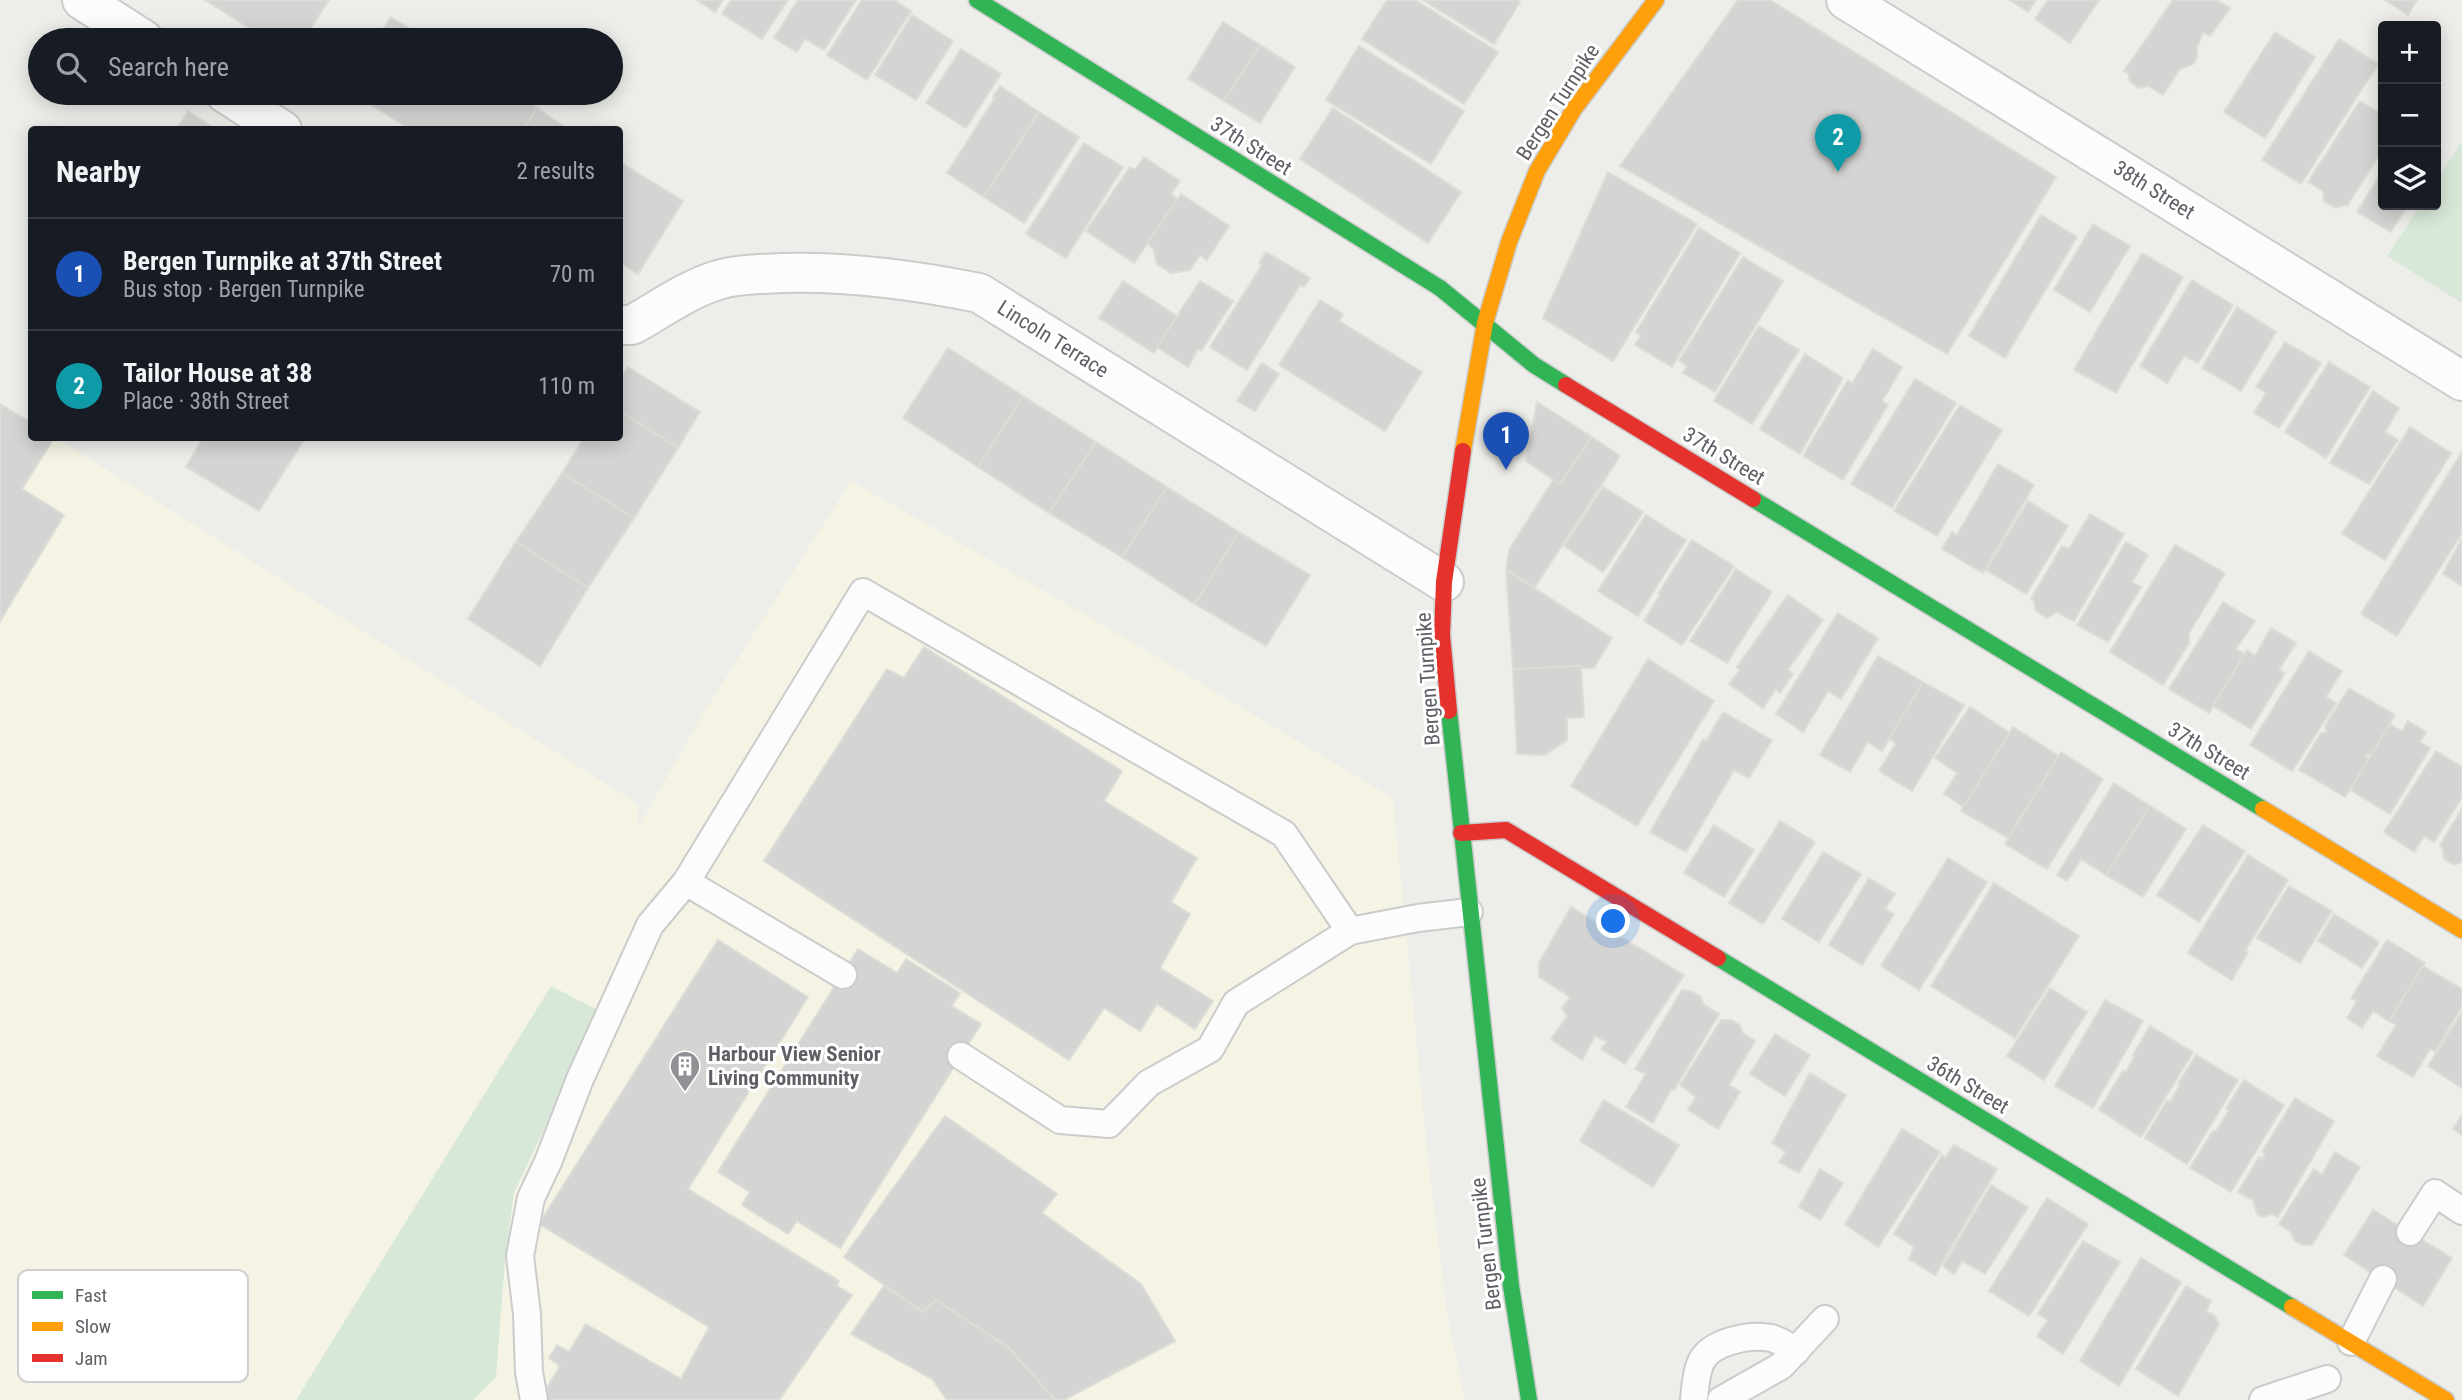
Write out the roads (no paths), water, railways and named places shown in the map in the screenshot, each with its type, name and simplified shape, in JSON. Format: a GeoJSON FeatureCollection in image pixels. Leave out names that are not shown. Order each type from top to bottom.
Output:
{"type":"FeatureCollection","features":[{"type":"Feature","properties":{"kind":"street"},"geometry":{"type":"LineString","coordinates":[[82,0],[125,28]]}},
{"type":"Feature","properties":{"kind":"street","name":"37th Street"},"geometry":{"type":"LineString","coordinates":[[977,0],[1440,288],[1534,365],[2462,930]]}},
{"type":"Feature","properties":{"kind":"street","name":"Bergen Turnpike"},"geometry":{"type":"LineString","coordinates":[[1529,1400],[1511,1286],[1469,912],[1442,635],[1444,582],[1455,498],[1485,323],[1509,242],[1537,171],[1574,109],[1656,0]]}},
{"type":"Feature","properties":{"kind":"street","name":"38th Street"},"geometry":{"type":"LineString","coordinates":[[1846,0],[2462,381]]}},
{"type":"Feature","properties":{"kind":"street"},"geometry":{"type":"LineString","coordinates":[[243,105],[276,126]]}},
{"type":"Feature","properties":{"kind":"street","name":"Lincoln Terrace"},"geometry":{"type":"LineString","coordinates":[[623,325],[632,325],[717,281],[754,274],[867,276],[924,282],[979,293],[1444,582]]}},
{"type":"Feature","properties":{"kind":"street","name":"36th Street"},"geometry":{"type":"LineString","coordinates":[[1461,833],[1506,830],[2446,1400]]}},
{"type":"Feature","properties":{"kind":"lane"},"geometry":{"type":"LineString","coordinates":[[534,1400],[528,1372],[527,1314],[520,1256],[531,1198],[650,925],[687,882],[863,592],[1284,834],[1350,931]]}},
{"type":"Feature","properties":{"kind":"lane"},"geometry":{"type":"LineString","coordinates":[[687,882],[843,975]]}},
{"type":"Feature","properties":{"kind":"lane"},"geometry":{"type":"LineString","coordinates":[[961,1056],[1060,1120],[1109,1124],[1149,1083],[1210,1048],[1236,1003],[1350,931],[1418,918],[1469,912]]}},
{"type":"Feature","properties":{"kind":"lane"},"geometry":{"type":"LineString","coordinates":[[2410,1232],[2435,1194],[2462,1211]]}},
{"type":"Feature","properties":{"kind":"lane"},"geometry":{"type":"LineString","coordinates":[[2351,1342],[2382,1279]]}},
{"type":"Feature","properties":{"kind":"lane"},"geometry":{"type":"LineString","coordinates":[[1721,1400],[1781,1366],[1825,1319]]}},
{"type":"Feature","properties":{"kind":"lane"},"geometry":{"type":"LineString","coordinates":[[1695,1400],[1695,1386],[1702,1361],[1710,1351],[1720,1345],[1736,1339],[1772,1338],[1796,1351]]}},
{"type":"Feature","properties":{"kind":"lane"},"geometry":{"type":"LineString","coordinates":[[2263,1400],[2327,1379]]}},
{"type":"Feature","properties":{"kind":"place","name":"Tailor House at 38"},"geometry":{"type":"Point","coordinates":[1838,172]}},
{"type":"Feature","properties":{"kind":"place","name":"Bergen Turnpike at 37th Street"},"geometry":{"type":"Point","coordinates":[1506,470]}},
{"type":"Feature","properties":{"kind":"place","name":"Harbour View Senior Living Community"},"geometry":{"type":"Point","coordinates":[685,1093]}}]}
